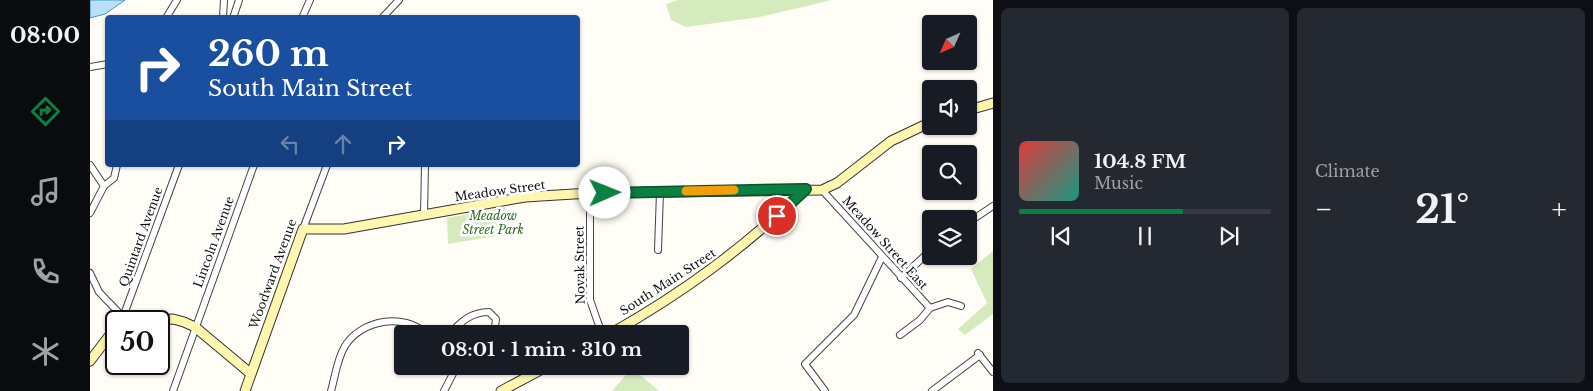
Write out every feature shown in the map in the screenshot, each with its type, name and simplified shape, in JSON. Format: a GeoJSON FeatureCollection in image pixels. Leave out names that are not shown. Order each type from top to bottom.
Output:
{"type":"FeatureCollection","features":[{"type":"Feature","properties":{"kind":"main road"},"geometry":{"type":"LineString","coordinates":[[977,108],[993,103]]}},
{"type":"Feature","properties":{"kind":"main road"},"geometry":{"type":"LineString","coordinates":[[822,190],[837,183],[891,140],[922,126]]}},
{"type":"Feature","properties":{"kind":"main road","name":"South Main Street"},"geometry":{"type":"LineString","coordinates":[[626,325],[656,308],[716,267],[766,226],[806,189]]}},
{"type":"Feature","properties":{"kind":"main road","name":"Meadow Street"},"geometry":{"type":"LineString","coordinates":[[303,229],[344,229],[525,197],[590,193],[822,190]]}},
{"type":"Feature","properties":{"kind":"main road","name":"Woodward Avenue"},"geometry":{"type":"LineString","coordinates":[[245,391],[303,229]]}},
{"type":"Feature","properties":{"kind":"main road"},"geometry":{"type":"LineString","coordinates":[[170,319],[196,327],[250,374]]}},
{"type":"Feature","properties":{"kind":"main road"},"geometry":{"type":"LineString","coordinates":[[90,361],[105,341]]}},
{"type":"Feature","properties":{"kind":"main road"},"geometry":{"type":"LineString","coordinates":[[501,391],[531,375]]}},
{"type":"Feature","properties":{"kind":"street"},"geometry":{"type":"LineString","coordinates":[[168,15],[177,0]]}},
{"type":"Feature","properties":{"kind":"street"},"geometry":{"type":"LineString","coordinates":[[223,15],[224,0]]}},
{"type":"Feature","properties":{"kind":"street"},"geometry":{"type":"LineString","coordinates":[[234,15],[239,0]]}},
{"type":"Feature","properties":{"kind":"street"},"geometry":{"type":"LineString","coordinates":[[303,15],[310,0]]}},
{"type":"Feature","properties":{"kind":"street"},"geometry":{"type":"LineString","coordinates":[[385,15],[399,0]]}},
{"type":"Feature","properties":{"kind":"street"},"geometry":{"type":"LineString","coordinates":[[90,67],[105,64]]}},
{"type":"Feature","properties":{"kind":"street"},"geometry":{"type":"LineString","coordinates":[[90,165],[104,186]]}},
{"type":"Feature","properties":{"kind":"street"},"geometry":{"type":"LineString","coordinates":[[90,214],[104,186],[114,178],[117,167]]}},
{"type":"Feature","properties":{"kind":"street","name":"Quintard Avenue"},"geometry":{"type":"LineString","coordinates":[[125,310],[178,167]]}},
{"type":"Feature","properties":{"kind":"street","name":"Lincoln Avenue"},"geometry":{"type":"LineString","coordinates":[[173,391],[253,167]]}},
{"type":"Feature","properties":{"kind":"street","name":"Woodward Avenue"},"geometry":{"type":"LineString","coordinates":[[303,229],[325,167]]}},
{"type":"Feature","properties":{"kind":"street"},"geometry":{"type":"LineString","coordinates":[[424,216],[426,167]]}},
{"type":"Feature","properties":{"kind":"street","name":"Meadow Street East"},"geometry":{"type":"LineString","coordinates":[[822,190],[930,308],[948,302],[961,306]]}},
{"type":"Feature","properties":{"kind":"street"},"geometry":{"type":"LineString","coordinates":[[658,250],[660,192]]}},
{"type":"Feature","properties":{"kind":"street","name":"Novak Street"},"geometry":{"type":"LineString","coordinates":[[590,193],[590,300],[599,325]]}},
{"type":"Feature","properties":{"kind":"street"},"geometry":{"type":"LineString","coordinates":[[977,217],[993,206]]}},
{"type":"Feature","properties":{"kind":"street"},"geometry":{"type":"LineString","coordinates":[[826,391],[805,364],[854,315],[882,257]]}},
{"type":"Feature","properties":{"kind":"street"},"geometry":{"type":"LineString","coordinates":[[902,278],[922,259]]}},
{"type":"Feature","properties":{"kind":"street"},"geometry":{"type":"LineString","coordinates":[[90,273],[99,292],[114,310]]}},
{"type":"Feature","properties":{"kind":"street"},"geometry":{"type":"LineString","coordinates":[[90,288],[99,292]]}},
{"type":"Feature","properties":{"kind":"street"},"geometry":{"type":"LineString","coordinates":[[900,335],[920,320],[930,308]]}},
{"type":"Feature","properties":{"kind":"street"},"geometry":{"type":"LineString","coordinates":[[458,325],[464,319],[484,312],[489,312],[496,319],[495,325]]}},
{"type":"Feature","properties":{"kind":"street"},"geometry":{"type":"LineString","coordinates":[[332,391],[345,346],[360,332],[376,323],[393,321],[409,322],[413,325]]}},
{"type":"Feature","properties":{"kind":"street"},"geometry":{"type":"LineString","coordinates":[[932,391],[979,354],[993,372]]}},
{"type":"Feature","properties":{"kind":"street"},"geometry":{"type":"LineString","coordinates":[[444,391],[452,375]]}},
{"type":"Feature","properties":{"kind":"green space"},"geometry":{"type":"Polygon","coordinates":[[[678,0],[832,0],[760,17],[686,27],[671,20],[666,4],[678,0]]]}},
{"type":"Feature","properties":{"kind":"green space","name":"Meadow Street Park"},"geometry":{"type":"Polygon","coordinates":[[[505,207],[508,234],[448,244],[447,218],[505,207]]]}},
{"type":"Feature","properties":{"kind":"green space"},"geometry":{"type":"Polygon","coordinates":[[[993,251],[993,314],[965,335],[958,329],[987,303],[971,269],[993,251]]]}},
{"type":"Feature","properties":{"kind":"green space"},"geometry":{"type":"Polygon","coordinates":[[[626,375],[640,375],[659,391],[612,391],[626,375]]]}},
{"type":"Feature","properties":{"kind":"water"},"geometry":{"type":"Polygon","coordinates":[[[90,0],[125,0],[105,14],[90,18],[90,0]]]}},
{"type":"Feature","properties":{"kind":"slow traffic"},"geometry":{"type":"LineString","coordinates":[[686,191],[734,190]]}},
{"type":"Feature","properties":{"kind":"route"},"geometry":{"type":"LineString","coordinates":[[605,193],[806,189],[777,216]]}}]}
